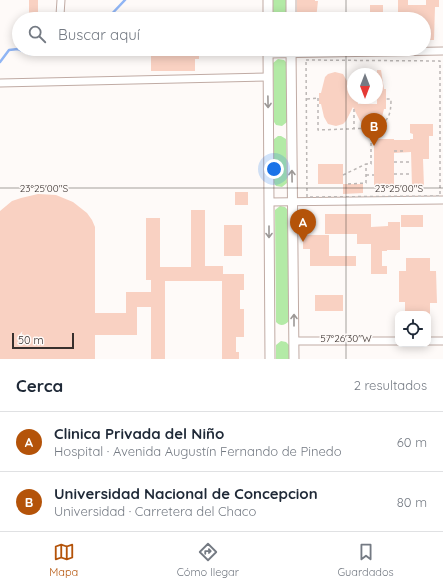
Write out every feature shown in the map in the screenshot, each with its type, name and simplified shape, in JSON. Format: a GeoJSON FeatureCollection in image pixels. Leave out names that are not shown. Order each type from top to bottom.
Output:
{"type":"FeatureCollection","features":[{"type":"Feature","properties":{"kind":"street"},"geometry":{"type":"LineString","coordinates":[[60,12],[61,0]]}},
{"type":"Feature","properties":{"kind":"street"},"geometry":{"type":"LineString","coordinates":[[268,0],[268,12]]}},
{"type":"Feature","properties":{"kind":"street"},"geometry":{"type":"LineString","coordinates":[[291,0],[291,12]]}},
{"type":"Feature","properties":{"kind":"street"},"geometry":{"type":"LineString","coordinates":[[431,51],[443,51]]}},
{"type":"Feature","properties":{"kind":"street"},"geometry":{"type":"LineString","coordinates":[[268,56],[270,359]]}},
{"type":"Feature","properties":{"kind":"street"},"geometry":{"type":"LineString","coordinates":[[291,56],[294,359]]}},
{"type":"Feature","properties":{"kind":"street"},"geometry":{"type":"LineString","coordinates":[[0,83],[268,78]]}},
{"type":"Feature","properties":{"kind":"street"},"geometry":{"type":"LineString","coordinates":[[269,202],[443,200]]}},
{"type":"Feature","properties":{"kind":"street"},"geometry":{"type":"LineString","coordinates":[[294,341],[395,341]]}},
{"type":"Feature","properties":{"kind":"street"},"geometry":{"type":"LineString","coordinates":[[431,341],[443,341]]}},
{"type":"Feature","properties":{"kind":"path"},"geometry":{"type":"LineString","coordinates":[[306,60],[440,61],[440,196],[307,197],[306,98],[306,60]]}},
{"type":"Feature","properties":{"kind":"path"},"geometry":{"type":"LineString","coordinates":[[306,98],[319,98],[318,130],[371,128],[380,125],[391,111],[391,98],[386,98]]}},
{"type":"Feature","properties":{"kind":"path"},"geometry":{"type":"LineString","coordinates":[[354,109],[354,128]]}},
{"type":"Feature","properties":{"kind":"path"},"geometry":{"type":"LineString","coordinates":[[371,128],[371,164]]}},
{"type":"Feature","properties":{"kind":"path"},"geometry":{"type":"LineString","coordinates":[[394,151],[405,151]]}},
{"type":"Feature","properties":{"kind":"path"},"geometry":{"type":"LineString","coordinates":[[394,162],[411,162]]}},
{"type":"Feature","properties":{"kind":"path"},"geometry":{"type":"LineString","coordinates":[[348,184],[366,183],[366,164]]}},
{"type":"Feature","properties":{"kind":"path"},"geometry":{"type":"LineString","coordinates":[[343,175],[366,164],[374,164]]}},
{"type":"Feature","properties":{"kind":"path"},"geometry":{"type":"LineString","coordinates":[[394,174],[412,174]]}},
{"type":"Feature","properties":{"kind":"path"},"geometry":{"type":"LineString","coordinates":[[366,175],[374,175]]}},
{"type":"Feature","properties":{"kind":"green space"},"geometry":{"type":"Polygon","coordinates":[[[273,0],[286,0],[286,12],[273,12],[273,0]]]}},
{"type":"Feature","properties":{"kind":"green space"},"geometry":{"type":"Polygon","coordinates":[[[278,59],[284,60],[287,63],[287,122],[282,126],[276,125],[274,122],[273,63],[278,59]]]}},
{"type":"Feature","properties":{"kind":"green space"},"geometry":{"type":"Polygon","coordinates":[[[278,136],[286,139],[287,183],[282,187],[276,186],[274,183],[273,140],[278,136]]]}},
{"type":"Feature","properties":{"kind":"green space"},"geometry":{"type":"Polygon","coordinates":[[[280,206],[285,207],[288,210],[289,321],[282,325],[276,322],[275,210],[280,206]]]}},
{"type":"Feature","properties":{"kind":"green space"},"geometry":{"type":"Polygon","coordinates":[[[281,341],[286,342],[289,345],[289,359],[276,359],[276,345],[281,341]]]}},
{"type":"Feature","properties":{"kind":"building"},"geometry":{"type":"Polygon","coordinates":[[[29,0],[38,0],[38,12],[29,12],[29,0]]]}},
{"type":"Feature","properties":{"kind":"building"},"geometry":{"type":"Polygon","coordinates":[[[297,0],[318,1],[317,12],[297,12],[297,0]]]}},
{"type":"Feature","properties":{"kind":"building"},"geometry":{"type":"Polygon","coordinates":[[[398,0],[408,0],[408,5],[426,5],[426,0],[439,0],[439,7],[435,7],[434,40],[431,40],[431,12],[398,12],[398,0]]]}},
{"type":"Feature","properties":{"kind":"building"},"geometry":{"type":"Polygon","coordinates":[[[370,5],[383,5],[383,12],[370,12],[370,5]]]}},
{"type":"Feature","properties":{"kind":"building"},"geometry":{"type":"Polygon","coordinates":[[[151,56],[199,56],[199,59],[195,59],[195,71],[151,71],[151,56]]]}},
{"type":"Feature","properties":{"kind":"building"},"geometry":{"type":"Polygon","coordinates":[[[335,72],[343,74],[347,81],[347,104],[383,104],[383,83],[384,89],[386,89],[386,109],[384,109],[381,121],[378,124],[370,126],[363,124],[353,107],[343,124],[336,126],[328,124],[324,117],[321,104],[319,104],[319,93],[321,93],[325,77],[328,74],[335,72]]]}},
{"type":"Feature","properties":{"kind":"building"},"geometry":{"type":"Polygon","coordinates":[[[410,124],[433,124],[433,136],[429,136],[429,159],[423,159],[424,187],[412,187],[411,152],[394,153],[394,186],[374,186],[374,139],[413,139],[413,134],[410,133],[410,124]]]}},
{"type":"Feature","properties":{"kind":"building"},"geometry":{"type":"Polygon","coordinates":[[[318,164],[343,164],[343,184],[318,184],[318,164]]]}},
{"type":"Feature","properties":{"kind":"building"},"geometry":{"type":"Polygon","coordinates":[[[343,184],[363,184],[363,193],[343,194],[343,184]]]}},
{"type":"Feature","properties":{"kind":"building"},"geometry":{"type":"Polygon","coordinates":[[[235,192],[248,192],[248,205],[235,205],[235,192]]]}},
{"type":"Feature","properties":{"kind":"building"},"geometry":{"type":"Polygon","coordinates":[[[38,194],[56,195],[73,202],[87,213],[92,220],[95,227],[95,313],[126,313],[126,292],[151,292],[151,280],[146,280],[146,218],[160,218],[160,267],[191,267],[191,210],[205,210],[205,266],[223,266],[223,274],[244,274],[244,290],[240,290],[240,309],[244,309],[244,337],[236,337],[236,352],[239,352],[239,359],[222,359],[222,281],[165,281],[165,359],[151,359],[151,307],[137,307],[137,335],[95,335],[95,359],[0,359],[0,211],[12,201],[38,194]]]}},
{"type":"Feature","properties":{"kind":"building"},"geometry":{"type":"Polygon","coordinates":[[[325,214],[371,214],[371,227],[388,226],[388,222],[400,222],[400,250],[382,251],[382,266],[387,266],[387,274],[371,274],[371,244],[357,244],[357,234],[325,234],[325,214]]]}},
{"type":"Feature","properties":{"kind":"building"},"geometry":{"type":"Polygon","coordinates":[[[401,215],[423,215],[423,227],[401,227],[401,215]]]}},
{"type":"Feature","properties":{"kind":"building"},"geometry":{"type":"Polygon","coordinates":[[[224,225],[242,225],[242,256],[224,256],[224,225]]]}},
{"type":"Feature","properties":{"kind":"building"},"geometry":{"type":"Polygon","coordinates":[[[303,235],[329,235],[329,256],[356,256],[356,266],[310,266],[310,249],[303,249],[303,235]]]}},
{"type":"Feature","properties":{"kind":"building"},"geometry":{"type":"Polygon","coordinates":[[[406,258],[430,258],[430,271],[436,271],[437,303],[430,303],[430,311],[405,311],[405,302],[399,302],[399,271],[406,271],[406,258]]]}},
{"type":"Feature","properties":{"kind":"building"},"geometry":{"type":"Polygon","coordinates":[[[315,295],[343,295],[343,311],[315,311],[315,295]]]}},
{"type":"Feature","properties":{"kind":"waterway"},"geometry":{"type":"LineString","coordinates":[[114,12],[125,0]]}},
{"type":"Feature","properties":{"kind":"waterway"},"geometry":{"type":"LineString","coordinates":[[0,62],[9,50],[12,50]]}},
{"type":"Feature","properties":{"kind":"place","name":"Universidad Nacional de Concepcion"},"geometry":{"type":"Point","coordinates":[374,146]}},
{"type":"Feature","properties":{"kind":"place","name":"Clinica Privada del Niño"},"geometry":{"type":"Point","coordinates":[303,242]}}]}
